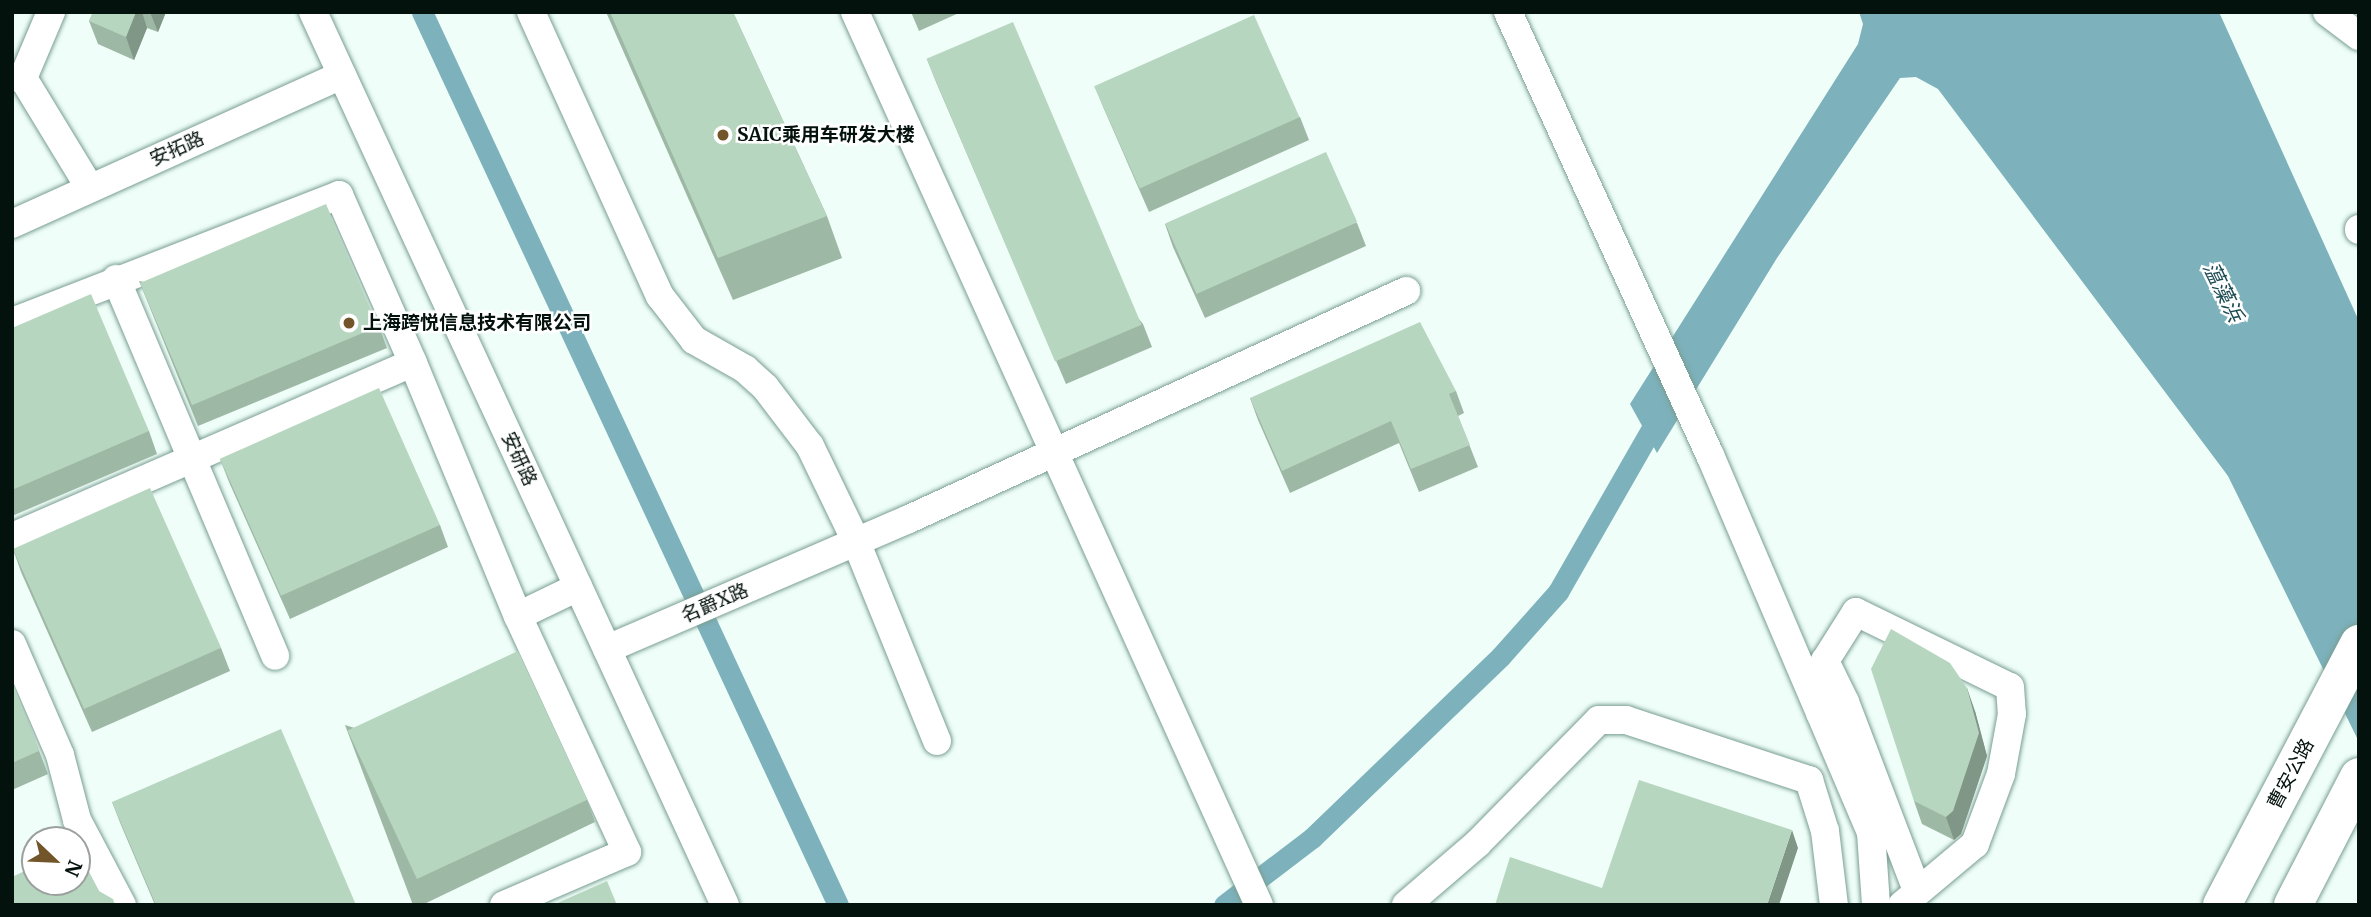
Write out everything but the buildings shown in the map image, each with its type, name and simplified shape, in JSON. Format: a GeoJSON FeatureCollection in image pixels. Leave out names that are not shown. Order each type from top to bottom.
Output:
{"type":"FeatureCollection","features":[{"type":"Feature","properties":{"kind":"highway","name":"曹安公路"},"geometry":{"type":"LineString","coordinates":[[2222,905],[2359,644]]}},
{"type":"Feature","properties":{"kind":"highway"},"geometry":{"type":"LineString","coordinates":[[2293,905],[2359,777]]}},
{"type":"Feature","properties":{"kind":"street"},"geometry":{"type":"LineString","coordinates":[[51,12],[18,78],[90,188]]}},
{"type":"Feature","properties":{"kind":"street","name":"安研路"},"geometry":{"type":"LineString","coordinates":[[313,12],[725,905]]}},
{"type":"Feature","properties":{"kind":"street"},"geometry":{"type":"LineString","coordinates":[[531,12],[660,296],[694,340],[745,369],[788,414],[810,446],[855,539],[937,741]]}},
{"type":"Feature","properties":{"kind":"street"},"geometry":{"type":"LineString","coordinates":[[855,12],[1259,905]]}},
{"type":"Feature","properties":{"kind":"street"},"geometry":{"type":"LineString","coordinates":[[1508,12],[1644,316],[1833,707],[1909,898],[1975,844],[2001,774],[2012,714],[2010,687],[1856,612],[1825,661],[1833,707]]}},
{"type":"Feature","properties":{"kind":"street"},"geometry":{"type":"LineString","coordinates":[[2327,12],[2359,36]]}},
{"type":"Feature","properties":{"kind":"street","name":"安拓路"},"geometry":{"type":"LineString","coordinates":[[12,224],[342,75]]}},
{"type":"Feature","properties":{"kind":"street"},"geometry":{"type":"LineString","coordinates":[[12,322],[116,279],[339,195],[413,363],[518,615],[627,852],[503,905]]}},
{"type":"Feature","properties":{"kind":"street"},"geometry":{"type":"LineString","coordinates":[[116,279],[275,656]]}},
{"type":"Feature","properties":{"kind":"street","name":"名爵X路"},"geometry":{"type":"LineString","coordinates":[[607,649],[742,592],[855,539],[1055,452],[1406,291]]}},
{"type":"Feature","properties":{"kind":"street"},"geometry":{"type":"LineString","coordinates":[[12,537],[194,461],[413,363]]}},
{"type":"Feature","properties":{"kind":"street"},"geometry":{"type":"LineString","coordinates":[[518,615],[578,587]]}},
{"type":"Feature","properties":{"kind":"street"},"geometry":{"type":"LineString","coordinates":[[12,644],[60,755],[77,820],[122,905]]}},
{"type":"Feature","properties":{"kind":"street"},"geometry":{"type":"LineString","coordinates":[[1406,905],[1478,844],[1600,720],[1626,720],[1809,780],[1825,831],[1834,905]]}},
{"type":"Feature","properties":{"kind":"street"},"geometry":{"type":"LineString","coordinates":[[1876,905],[1883,836]]}},
{"type":"Feature","properties":{"kind":"water","name":"蕰藻浜"},"geometry":{"type":"Polygon","coordinates":[[[1859,12],[2219,12],[2359,321],[2359,742],[2228,476],[1938,89],[1916,77],[1900,78],[1777,258],[1657,453],[1630,404],[1858,44],[1863,24],[1859,12]]]}},
{"type":"Feature","properties":{"kind":"waterway"},"geometry":{"type":"LineString","coordinates":[[422,12],[838,905]]}},
{"type":"Feature","properties":{"kind":"waterway"},"geometry":{"type":"LineString","coordinates":[[1224,905],[1312,838],[1501,656],[1558,592],[1661,412]]}},
{"type":"Feature","properties":{"kind":"place","name":"SAIC乘用车研发大楼"},"geometry":{"type":"Point","coordinates":[723,135]}},
{"type":"Feature","properties":{"kind":"place","name":"上海跨悦信息技术有限公司"},"geometry":{"type":"Point","coordinates":[349,323]}}]}
